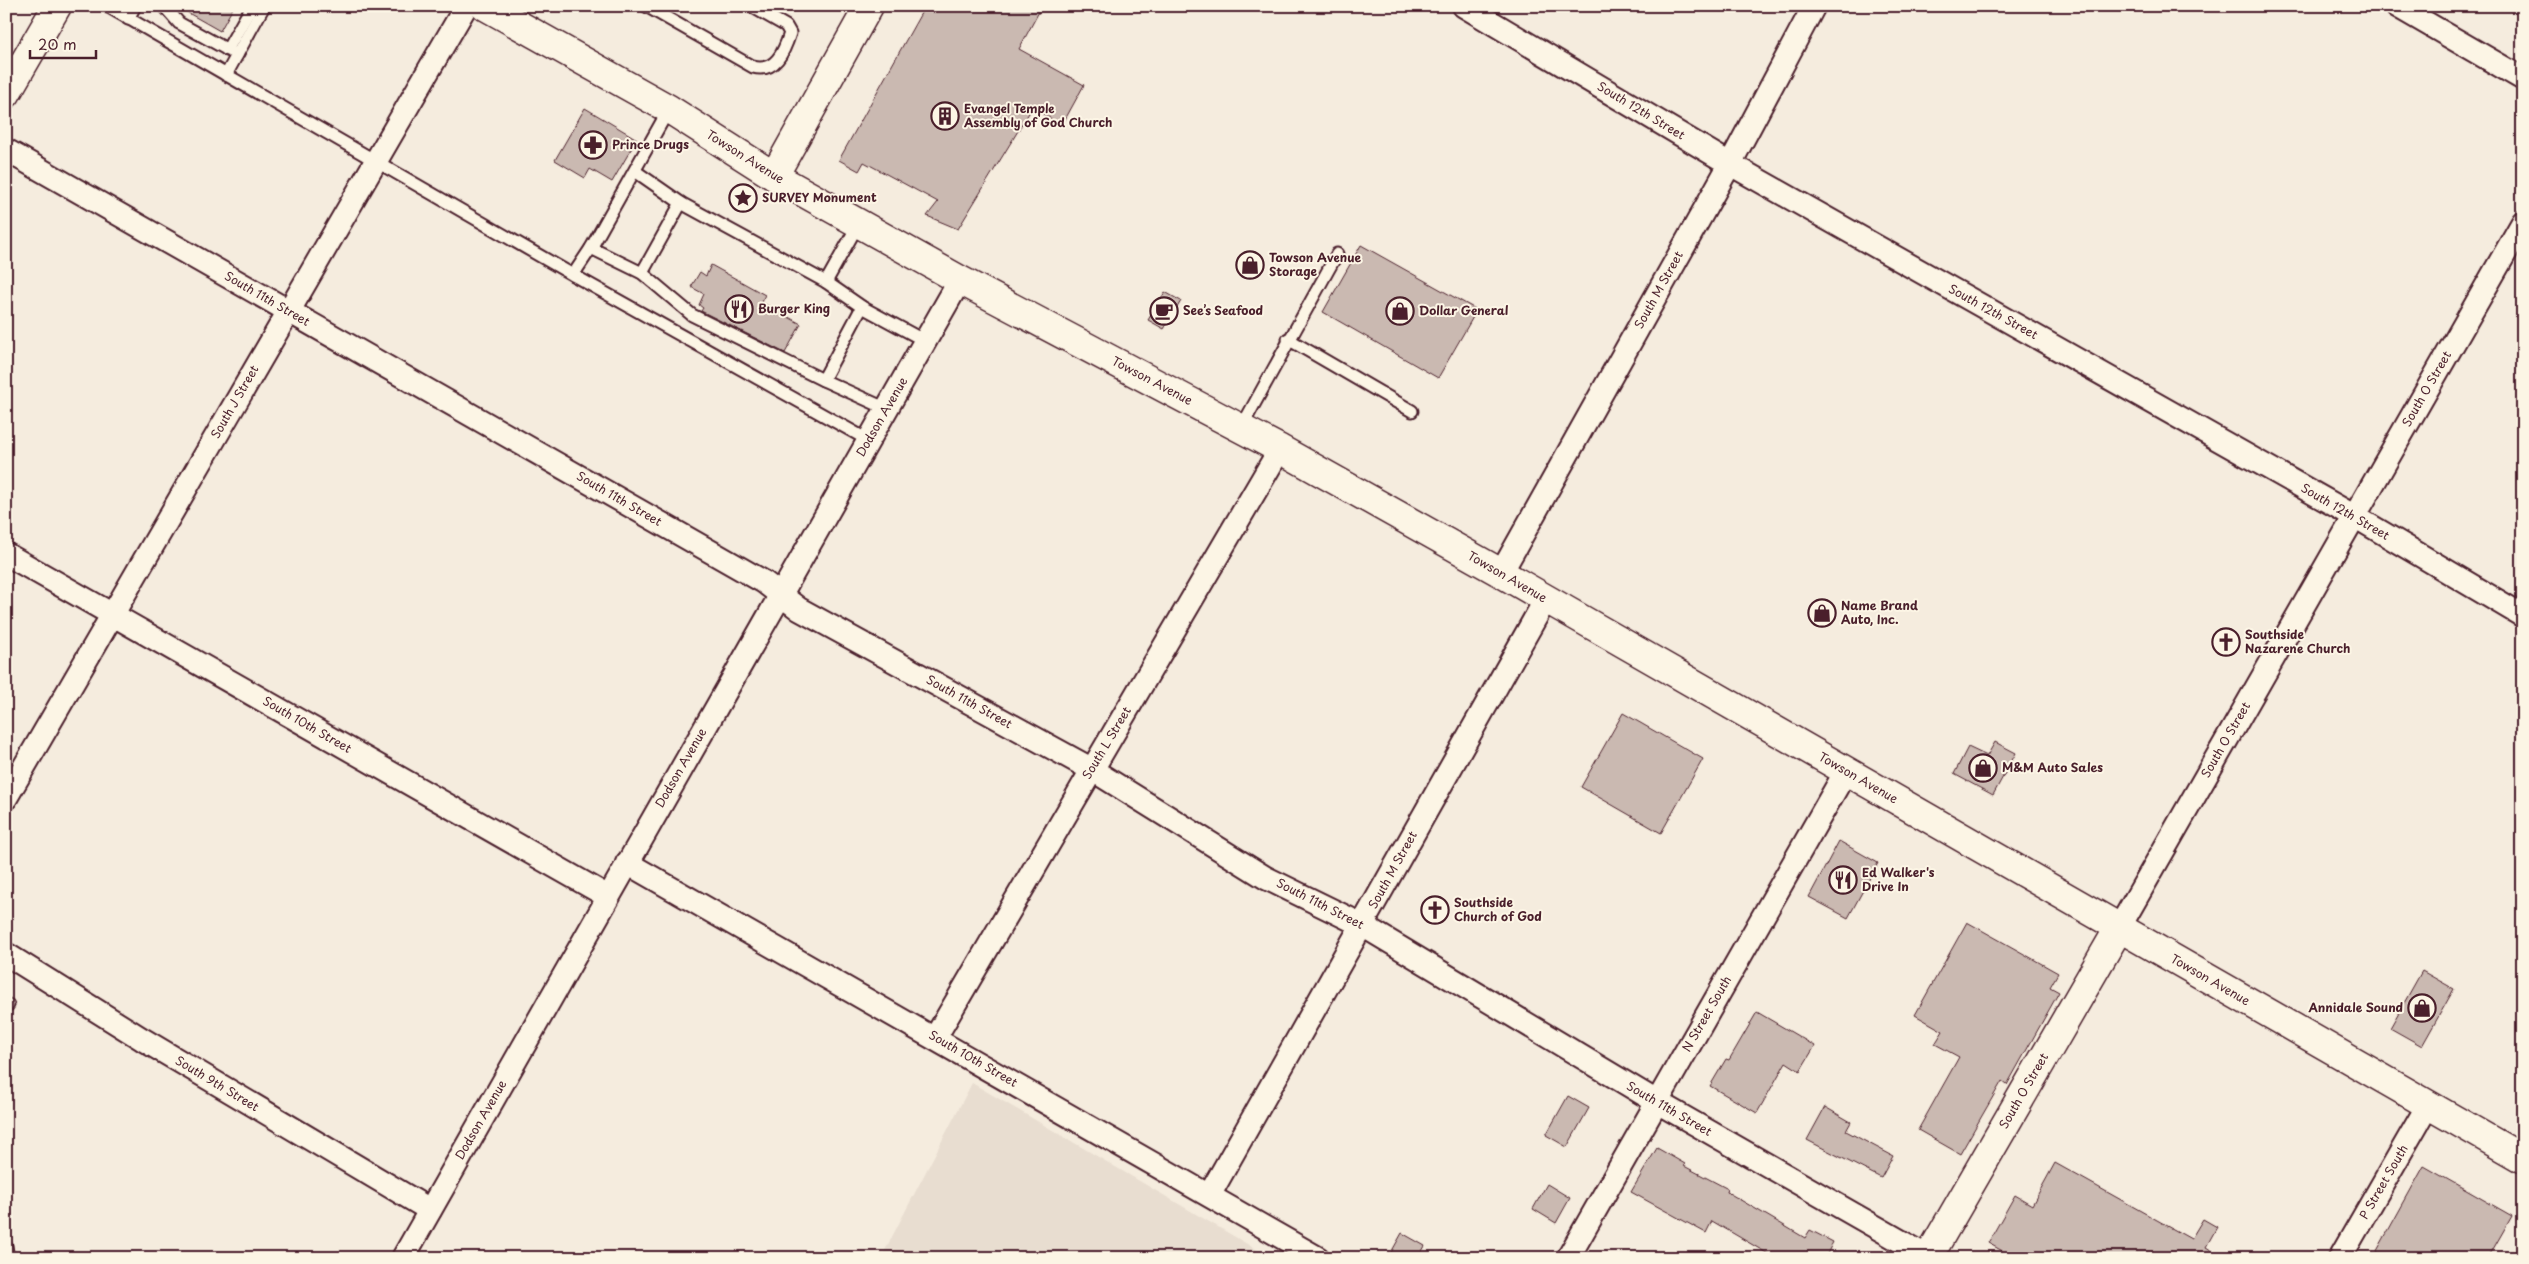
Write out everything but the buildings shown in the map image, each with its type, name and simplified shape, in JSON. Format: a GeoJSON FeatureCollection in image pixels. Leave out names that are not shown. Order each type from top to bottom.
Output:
{"type":"FeatureCollection","features":[{"type":"Feature","properties":{"kind":"main road"},"geometry":{"type":"LineString","coordinates":[[6,94],[57,6]]}},
{"type":"Feature","properties":{"kind":"main road","name":"Towson Avenue"},"geometry":{"type":"LineString","coordinates":[[485,6],[668,109],[774,176],[960,280],[1280,449],[1501,573],[2523,1159]]}},
{"type":"Feature","properties":{"kind":"main road"},"geometry":{"type":"LineString","coordinates":[[774,176],[869,6]]}},
{"type":"Feature","properties":{"kind":"main road","name":"South O Street"},"geometry":{"type":"LineString","coordinates":[[1928,1257],[2119,928]]}},
{"type":"Feature","properties":{"kind":"street","name":"South J Street"},"geometry":{"type":"LineString","coordinates":[[6,798],[466,6]]}},
{"type":"Feature","properties":{"kind":"street","name":"South 12th Street"},"geometry":{"type":"LineString","coordinates":[[1464,6],[1730,164],[2354,516],[2523,616]]}},
{"type":"Feature","properties":{"kind":"street","name":"South M Street"},"geometry":{"type":"LineString","coordinates":[[1501,573],[1730,164],[1814,6]]}},
{"type":"Feature","properties":{"kind":"street"},"geometry":{"type":"LineString","coordinates":[[2397,6],[2523,79]]}},
{"type":"Feature","properties":{"kind":"street","name":"South 11th Street"},"geometry":{"type":"LineString","coordinates":[[6,150],[764,582],[799,609],[1091,769],[1266,878],[1362,925],[1657,1102],[1928,1257]]}},
{"type":"Feature","properties":{"kind":"street","name":"South O Street"},"geometry":{"type":"LineString","coordinates":[[2119,928],[2523,222]]}},
{"type":"Feature","properties":{"kind":"street","name":"Dodson Avenue"},"geometry":{"type":"LineString","coordinates":[[403,1258],[960,280]]}},
{"type":"Feature","properties":{"kind":"street","name":"South L Street"},"geometry":{"type":"LineString","coordinates":[[935,1038],[1280,449]]}},
{"type":"Feature","properties":{"kind":"street","name":"South 10th Street"},"geometry":{"type":"LineString","coordinates":[[6,554],[608,896]]}},
{"type":"Feature","properties":{"kind":"street","name":"South M Street"},"geometry":{"type":"LineString","coordinates":[[1210,1194],[1546,599]]}},
{"type":"Feature","properties":{"kind":"street","name":"N Street South"},"geometry":{"type":"LineString","coordinates":[[1568,1258],[1846,771]]}},
{"type":"Feature","properties":{"kind":"street","name":"South 10th Street"},"geometry":{"type":"LineString","coordinates":[[627,863],[1210,1194],[1318,1258]]}},
{"type":"Feature","properties":{"kind":"street","name":"South 9th Street"},"geometry":{"type":"LineString","coordinates":[[6,954],[150,1044],[430,1210]]}},
{"type":"Feature","properties":{"kind":"street","name":"P Street South"},"geometry":{"type":"LineString","coordinates":[[2340,1258],[2428,1105]]}},
{"type":"Feature","properties":{"kind":"lane"},"geometry":{"type":"LineString","coordinates":[[107,6],[376,162],[868,440]]}},
{"type":"Feature","properties":{"kind":"lane"},"geometry":{"type":"LineString","coordinates":[[128,19],[136,6]]}},
{"type":"Feature","properties":{"kind":"lane"},"geometry":{"type":"LineString","coordinates":[[164,6],[179,23],[237,55]]}},
{"type":"Feature","properties":{"kind":"lane"},"geometry":{"type":"LineString","coordinates":[[227,50],[252,6]]}},
{"type":"Feature","properties":{"kind":"lane"},"geometry":{"type":"LineString","coordinates":[[226,75],[264,6]]}},
{"type":"Feature","properties":{"kind":"lane"},"geometry":{"type":"LineString","coordinates":[[646,6],[753,67],[769,68],[775,64],[790,34],[786,26],[750,6]]}},
{"type":"Feature","properties":{"kind":"lane"},"geometry":{"type":"LineString","coordinates":[[573,274],[591,248],[668,109]]}},
{"type":"Feature","properties":{"kind":"lane"},"geometry":{"type":"LineString","coordinates":[[635,171],[681,203],[826,282],[862,307],[925,341]]}},
{"type":"Feature","properties":{"kind":"lane"},"geometry":{"type":"LineString","coordinates":[[642,273],[681,203]]}},
{"type":"Feature","properties":{"kind":"lane"},"geometry":{"type":"LineString","coordinates":[[826,282],[859,223]]}},
{"type":"Feature","properties":{"kind":"lane"},"geometry":{"type":"LineString","coordinates":[[591,248],[642,273],[692,315],[886,409]]}},
{"type":"Feature","properties":{"kind":"lane"},"geometry":{"type":"LineString","coordinates":[[1241,428],[1288,339],[1337,254]]}},
{"type":"Feature","properties":{"kind":"lane"},"geometry":{"type":"LineString","coordinates":[[823,380],[862,307]]}},
{"type":"Feature","properties":{"kind":"lane"},"geometry":{"type":"LineString","coordinates":[[1288,339],[1412,411]]}},
{"type":"Feature","properties":{"kind":"lane"},"geometry":{"type":"LineString","coordinates":[[6,1246],[8,1258]]}},
{"type":"Feature","properties":{"kind":"shaded area"},"geometry":{"type":"Polygon","coordinates":[[[972,1083],[1271,1258],[881,1258],[972,1083]]]}},
{"type":"Feature","properties":{"kind":"place","name":"Evangel Temple Assembly of God Church"},"geometry":{"type":"Point","coordinates":[945,116]}},
{"type":"Feature","properties":{"kind":"place","name":"Prince Drugs"},"geometry":{"type":"Point","coordinates":[593,145]}},
{"type":"Feature","properties":{"kind":"place","name":"SURVEY Monument"},"geometry":{"type":"Point","coordinates":[743,198]}},
{"type":"Feature","properties":{"kind":"place","name":"Towson Avenue Storage"},"geometry":{"type":"Point","coordinates":[1250,265]}},
{"type":"Feature","properties":{"kind":"place","name":"Burger King"},"geometry":{"type":"Point","coordinates":[739,309]}},
{"type":"Feature","properties":{"kind":"place","name":"See’s Seafood"},"geometry":{"type":"Point","coordinates":[1164,311]}},
{"type":"Feature","properties":{"kind":"place","name":"Dollar General"},"geometry":{"type":"Point","coordinates":[1400,311]}},
{"type":"Feature","properties":{"kind":"place","name":"Name Brand Auto, Inc."},"geometry":{"type":"Point","coordinates":[1822,613]}},
{"type":"Feature","properties":{"kind":"place","name":"Southside Nazarene Church"},"geometry":{"type":"Point","coordinates":[2226,642]}},
{"type":"Feature","properties":{"kind":"place","name":"M&M Auto Sales"},"geometry":{"type":"Point","coordinates":[1983,768]}},
{"type":"Feature","properties":{"kind":"place","name":"Ed Walker's Drive In"},"geometry":{"type":"Point","coordinates":[1843,880]}},
{"type":"Feature","properties":{"kind":"place","name":"Southside Church of God"},"geometry":{"type":"Point","coordinates":[1435,910]}},
{"type":"Feature","properties":{"kind":"place","name":"Annidale Sound"},"geometry":{"type":"Point","coordinates":[2422,1008]}}]}
